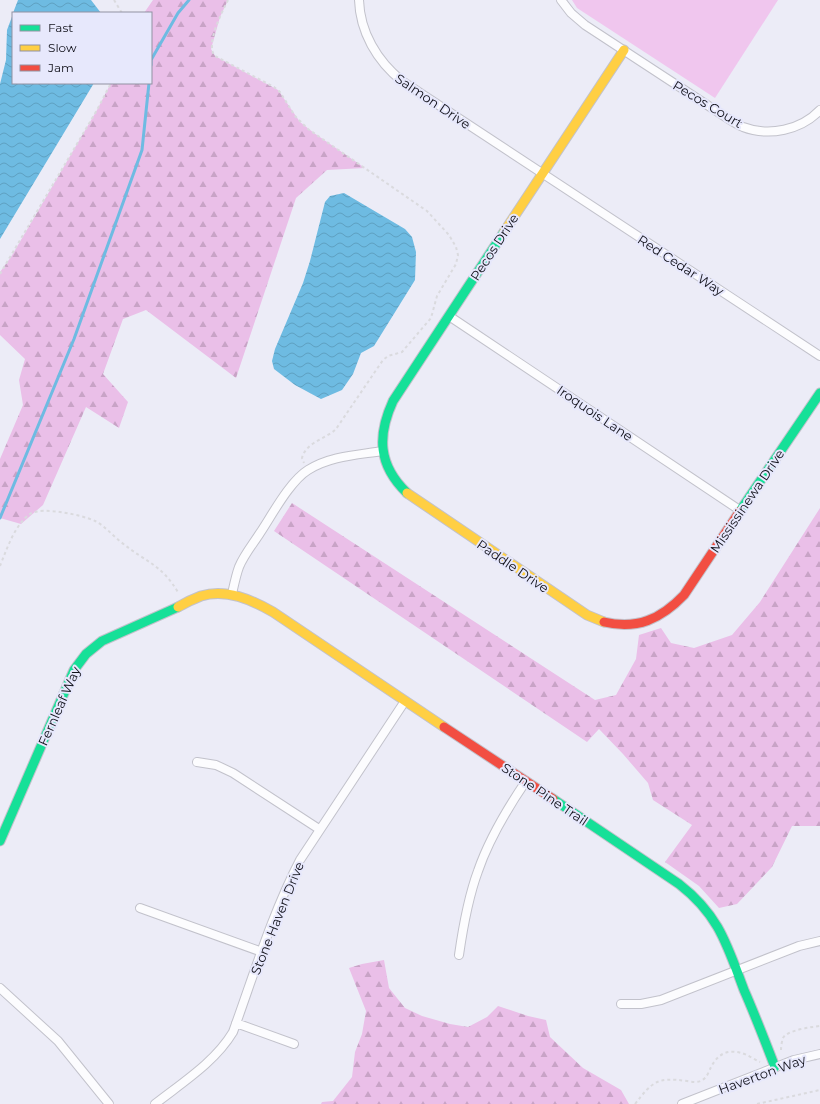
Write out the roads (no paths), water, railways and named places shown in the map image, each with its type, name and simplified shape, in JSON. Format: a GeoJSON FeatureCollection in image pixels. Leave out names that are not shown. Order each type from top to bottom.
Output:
{"type":"FeatureCollection","features":[{"type":"Feature","properties":{"kind":"street","name":"Salmon Drive"},"geometry":{"type":"LineString","coordinates":[[359,0],[362,21],[368,41],[392,74],[542,174]]}},
{"type":"Feature","properties":{"kind":"street","name":"Pecos Court"},"geometry":{"type":"LineString","coordinates":[[561,0],[566,8],[578,20],[743,127],[764,131],[783,130],[807,120],[820,110]]}},
{"type":"Feature","properties":{"kind":"street","name":"Pecos Drive"},"geometry":{"type":"LineString","coordinates":[[382,451],[382,430],[388,409],[624,50]]}},
{"type":"Feature","properties":{"kind":"street","name":"Red Cedar Way"},"geometry":{"type":"LineString","coordinates":[[542,174],[820,356]]}},
{"type":"Feature","properties":{"kind":"street","name":"Iroquois Lane"},"geometry":{"type":"LineString","coordinates":[[449,316],[740,511]]}},
{"type":"Feature","properties":{"kind":"street","name":"Mississinewa Drive"},"geometry":{"type":"LineString","coordinates":[[672,607],[684,595],[820,394]]}},
{"type":"Feature","properties":{"kind":"street"},"geometry":{"type":"LineString","coordinates":[[232,594],[238,569],[244,558],[290,489],[300,477],[308,470],[333,459],[382,451]]}},
{"type":"Feature","properties":{"kind":"street","name":"Paddle Drive"},"geometry":{"type":"LineString","coordinates":[[382,451],[393,479],[410,496],[587,615],[609,624],[626,625],[641,623],[657,618],[672,607]]}},
{"type":"Feature","properties":{"kind":"street","name":"Fernleaf Way"},"geometry":{"type":"LineString","coordinates":[[0,841],[74,670],[86,654],[102,641],[202,596],[212,594],[232,594]]}},
{"type":"Feature","properties":{"kind":"street","name":"Stone Pine Trail"},"geometry":{"type":"LineString","coordinates":[[232,594],[258,602],[680,884],[694,896],[707,909],[723,936],[775,1067]]}},
{"type":"Feature","properties":{"kind":"street","name":"Stone Haven Drive"},"geometry":{"type":"LineString","coordinates":[[155,1104],[217,1054],[230,1038],[289,882],[300,860],[319,829],[405,701]]}},
{"type":"Feature","properties":{"kind":"street"},"geometry":{"type":"LineString","coordinates":[[197,762],[216,765],[233,773],[319,829]]}},
{"type":"Feature","properties":{"kind":"street"},"geometry":{"type":"LineString","coordinates":[[459,955],[467,907],[478,870],[499,824],[526,781]]}},
{"type":"Feature","properties":{"kind":"street"},"geometry":{"type":"LineString","coordinates":[[140,908],[262,952]]}},
{"type":"Feature","properties":{"kind":"street"},"geometry":{"type":"LineString","coordinates":[[622,1004],[641,1004],[660,1000],[799,946],[820,941]]}},
{"type":"Feature","properties":{"kind":"street"},"geometry":{"type":"LineString","coordinates":[[0,988],[58,1042],[109,1104]]}},
{"type":"Feature","properties":{"kind":"street"},"geometry":{"type":"LineString","coordinates":[[236,1023],[294,1044]]}},
{"type":"Feature","properties":{"kind":"street","name":"Haverton Way"},"geometry":{"type":"LineString","coordinates":[[682,1104],[775,1067],[803,1057],[820,1054]]}},
{"type":"Feature","properties":{"kind":"water"},"geometry":{"type":"Polygon","coordinates":[[[18,0],[91,0],[100,12],[13,12],[18,0]]]}},
{"type":"Feature","properties":{"kind":"water"},"geometry":{"type":"Polygon","coordinates":[[[12,17],[12,84],[93,84],[0,239],[0,84],[6,60],[7,30],[12,17]]]}},
{"type":"Feature","properties":{"kind":"water"},"geometry":{"type":"Polygon","coordinates":[[[344,193],[405,229],[412,237],[416,252],[415,280],[374,346],[361,353],[353,374],[342,390],[321,399],[295,385],[274,369],[272,361],[275,349],[303,283],[325,202],[330,196],[344,193]]]}},
{"type":"Feature","properties":{"kind":"waterway"},"geometry":{"type":"LineString","coordinates":[[152,58],[178,13],[189,0]]}},
{"type":"Feature","properties":{"kind":"waterway"},"geometry":{"type":"LineString","coordinates":[[0,518],[74,339],[142,150],[149,84]]}}]}
